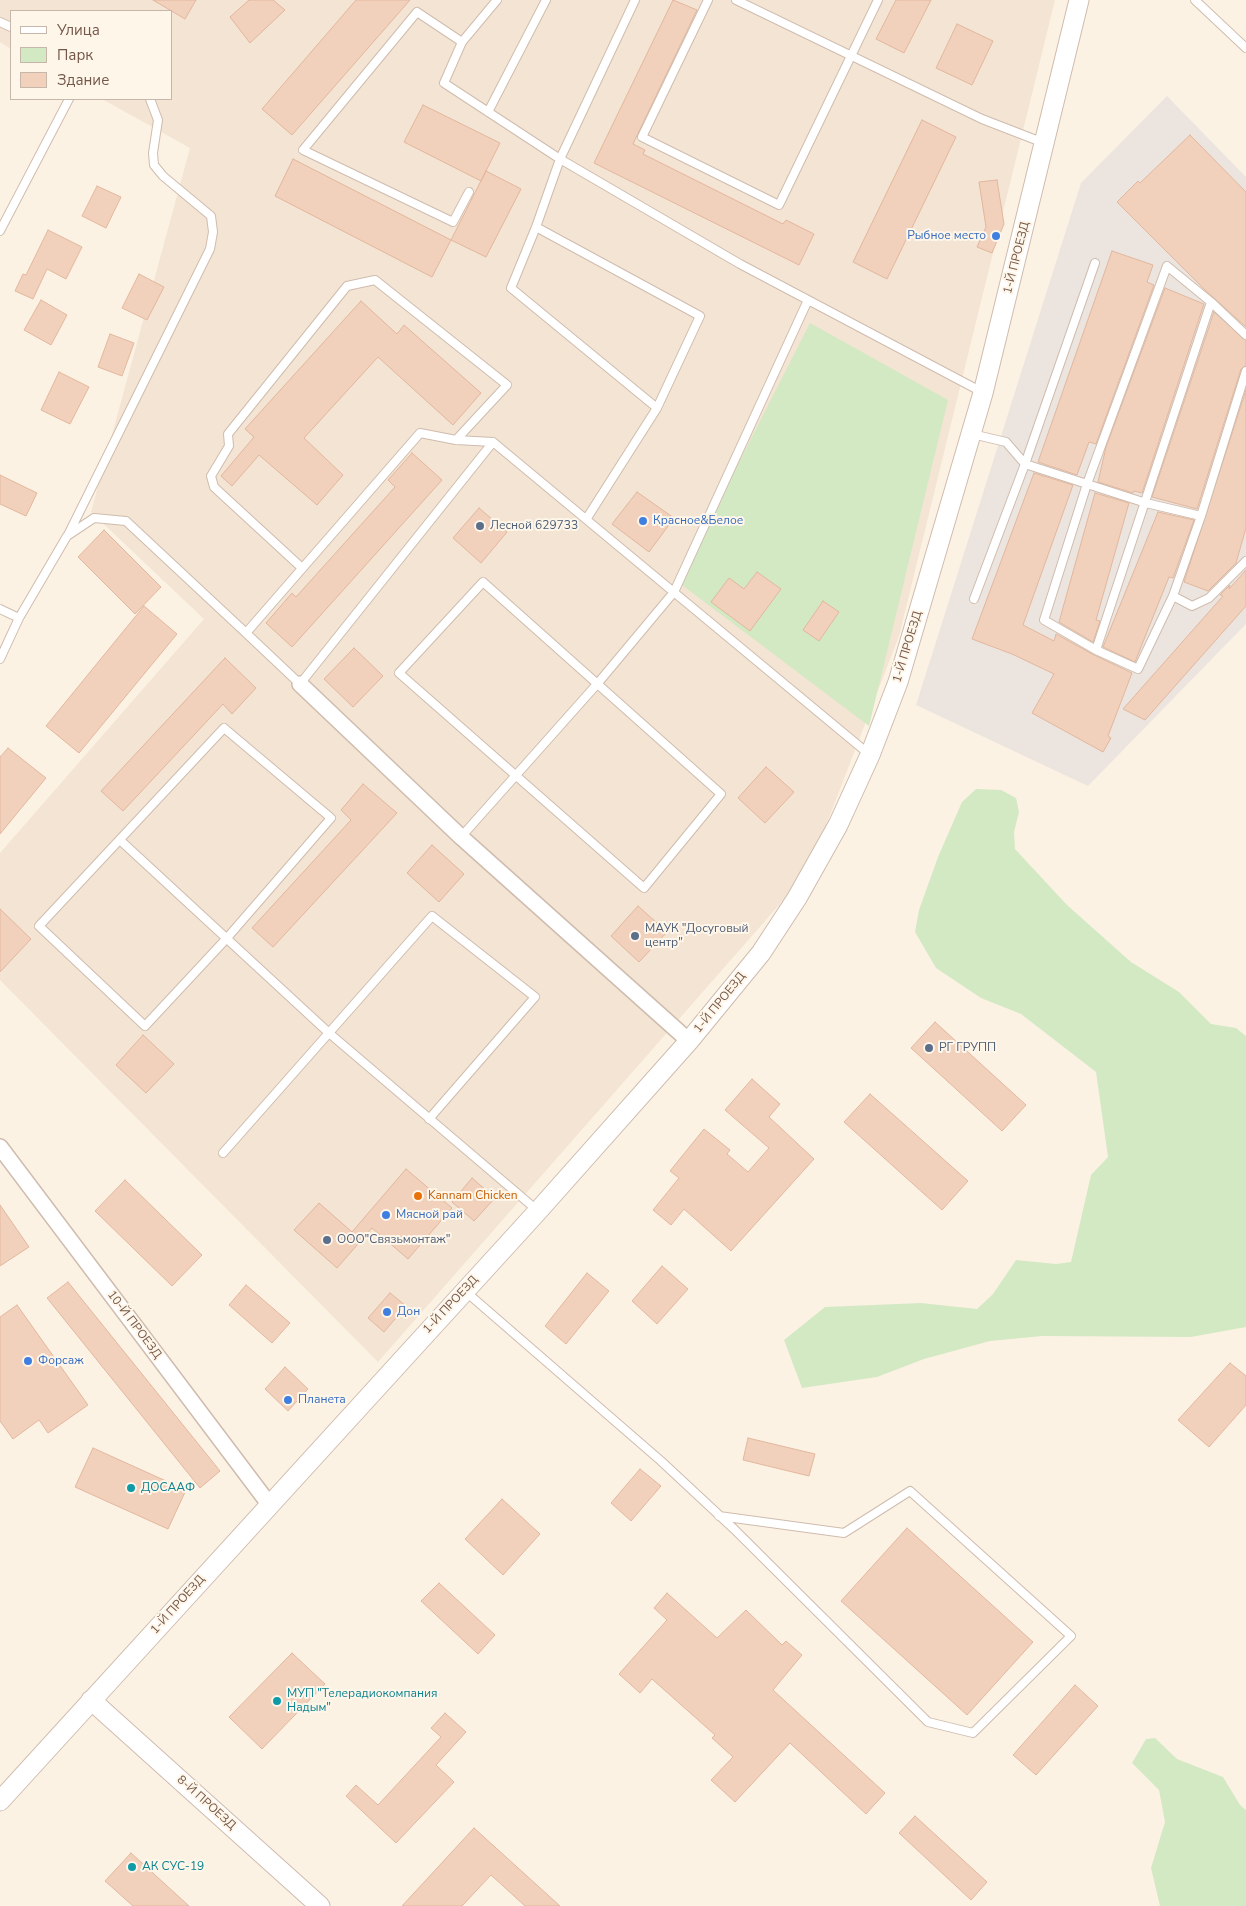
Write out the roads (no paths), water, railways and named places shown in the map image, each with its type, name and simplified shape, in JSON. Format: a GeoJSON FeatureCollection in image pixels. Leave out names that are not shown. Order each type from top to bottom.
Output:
{"type":"FeatureCollection","features":[{"type":"Feature","properties":{"kind":"street","name":"1-Й ПРОЕЗД"},"geometry":{"type":"LineString","coordinates":[[0,1801],[538,1211],[689,1041],[761,953],[797,898],[838,825],[870,755],[898,682],[983,393],[1046,144],[1079,0]]}},
{"type":"Feature","properties":{"kind":"street"},"geometry":{"type":"LineString","coordinates":[[300,684],[461,837],[689,1041]]}},
{"type":"Feature","properties":{"kind":"street","name":"10-Й ПРОЕЗД"},"geometry":{"type":"LineString","coordinates":[[0,1147],[269,1504]]}},
{"type":"Feature","properties":{"kind":"street","name":"8-Й ПРОЕЗД"},"geometry":{"type":"LineString","coordinates":[[91,1700],[320,1906]]}},
{"type":"Feature","properties":{"kind":"lane"},"geometry":{"type":"LineString","coordinates":[[497,0],[462,42],[444,83],[560,158],[740,264],[983,393]]}},
{"type":"Feature","properties":{"kind":"lane"},"geometry":{"type":"LineString","coordinates":[[488,112],[546,0]]}},
{"type":"Feature","properties":{"kind":"lane"},"geometry":{"type":"LineString","coordinates":[[635,0],[560,158],[536,227],[511,288],[657,408]]}},
{"type":"Feature","properties":{"kind":"lane"},"geometry":{"type":"LineString","coordinates":[[708,0],[642,137],[778,205],[878,0]]}},
{"type":"Feature","properties":{"kind":"lane"},"geometry":{"type":"LineString","coordinates":[[736,0],[982,119],[1046,144]]}},
{"type":"Feature","properties":{"kind":"lane"},"geometry":{"type":"LineString","coordinates":[[1195,0],[1246,48]]}},
{"type":"Feature","properties":{"kind":"lane"},"geometry":{"type":"LineString","coordinates":[[462,42],[417,12],[303,150],[453,222],[469,192]]}},
{"type":"Feature","properties":{"kind":"lane"},"geometry":{"type":"LineString","coordinates":[[0,231],[68,100]]}},
{"type":"Feature","properties":{"kind":"lane"},"geometry":{"type":"LineString","coordinates":[[0,659],[19,618],[67,536],[210,250],[213,232],[211,216],[163,176],[154,165],[153,152],[158,120],[150,100]]}},
{"type":"Feature","properties":{"kind":"lane"},"geometry":{"type":"LineString","coordinates":[[536,227],[700,316],[657,408],[587,518]]}},
{"type":"Feature","properties":{"kind":"lane"},"geometry":{"type":"LineString","coordinates":[[974,599],[1025,464],[1095,263]]}},
{"type":"Feature","properties":{"kind":"lane"},"geometry":{"type":"LineString","coordinates":[[1246,335],[1211,302],[1167,266],[1087,484],[1044,620],[1096,650],[1138,669],[1173,596],[1202,516],[1246,371]]}},
{"type":"Feature","properties":{"kind":"lane"},"geometry":{"type":"LineString","coordinates":[[302,568],[214,487],[211,476],[229,446],[228,434],[347,286],[375,280],[507,385],[456,440]]}},
{"type":"Feature","properties":{"kind":"lane"},"geometry":{"type":"LineString","coordinates":[[461,837],[598,683],[674,592],[808,300]]}},
{"type":"Feature","properties":{"kind":"lane"},"geometry":{"type":"LineString","coordinates":[[1096,650],[1211,302]]}},
{"type":"Feature","properties":{"kind":"lane"},"geometry":{"type":"LineString","coordinates":[[246,633],[420,432],[456,440],[494,442],[870,755]]}},
{"type":"Feature","properties":{"kind":"lane"},"geometry":{"type":"LineString","coordinates":[[972,434],[1006,442],[1025,464],[1146,503],[1202,516]]}},
{"type":"Feature","properties":{"kind":"lane"},"geometry":{"type":"LineString","coordinates":[[67,536],[94,518],[126,521],[300,684],[494,442]]}},
{"type":"Feature","properties":{"kind":"lane"},"geometry":{"type":"LineString","coordinates":[[1173,596],[1192,606],[1209,598],[1246,561]]}},
{"type":"Feature","properties":{"kind":"lane"},"geometry":{"type":"LineString","coordinates":[[483,582],[598,683],[722,794],[644,888],[399,672],[483,582]]}},
{"type":"Feature","properties":{"kind":"lane"},"geometry":{"type":"LineString","coordinates":[[0,609],[19,618]]}},
{"type":"Feature","properties":{"kind":"lane"},"geometry":{"type":"LineString","coordinates":[[224,728],[331,818],[227,938],[145,1026],[39,926],[121,841],[224,728]]}},
{"type":"Feature","properties":{"kind":"lane"},"geometry":{"type":"LineString","coordinates":[[121,841],[329,1033],[538,1211]]}},
{"type":"Feature","properties":{"kind":"lane"},"geometry":{"type":"LineString","coordinates":[[223,1154],[432,916],[535,997],[429,1119]]}},
{"type":"Feature","properties":{"kind":"lane"},"geometry":{"type":"LineString","coordinates":[[464,1291],[661,1461],[928,1722],[973,1733],[1071,1636],[910,1491],[844,1533],[719,1516]]}},
{"type":"Feature","properties":{"kind":"place","name":"Рыбное место"},"geometry":{"type":"Point","coordinates":[996,236]}},
{"type":"Feature","properties":{"kind":"place","name":"Красное&Белое"},"geometry":{"type":"Point","coordinates":[643,521]}},
{"type":"Feature","properties":{"kind":"place","name":"Лесной 629733"},"geometry":{"type":"Point","coordinates":[480,526]}},
{"type":"Feature","properties":{"kind":"place","name":"МАУК \"Досуговый центр\""},"geometry":{"type":"Point","coordinates":[635,936]}},
{"type":"Feature","properties":{"kind":"place","name":"РГ ГРУПП"},"geometry":{"type":"Point","coordinates":[929,1048]}},
{"type":"Feature","properties":{"kind":"place","name":"Kannam Chicken"},"geometry":{"type":"Point","coordinates":[418,1196]}},
{"type":"Feature","properties":{"kind":"place","name":"Мясной рай"},"geometry":{"type":"Point","coordinates":[386,1215]}},
{"type":"Feature","properties":{"kind":"place","name":"ООО\"Связьмонтаж\""},"geometry":{"type":"Point","coordinates":[327,1240]}},
{"type":"Feature","properties":{"kind":"place","name":"Дон"},"geometry":{"type":"Point","coordinates":[387,1312]}},
{"type":"Feature","properties":{"kind":"place","name":"Форсаж"},"geometry":{"type":"Point","coordinates":[28,1361]}},
{"type":"Feature","properties":{"kind":"place","name":"Планета"},"geometry":{"type":"Point","coordinates":[288,1400]}},
{"type":"Feature","properties":{"kind":"place","name":"ДОСААФ"},"geometry":{"type":"Point","coordinates":[131,1488]}},
{"type":"Feature","properties":{"kind":"place","name":"МУП \"Телерадиокомпания Надым\""},"geometry":{"type":"Point","coordinates":[277,1701]}},
{"type":"Feature","properties":{"kind":"place","name":"АК СУС-19"},"geometry":{"type":"Point","coordinates":[132,1867]}}]}
